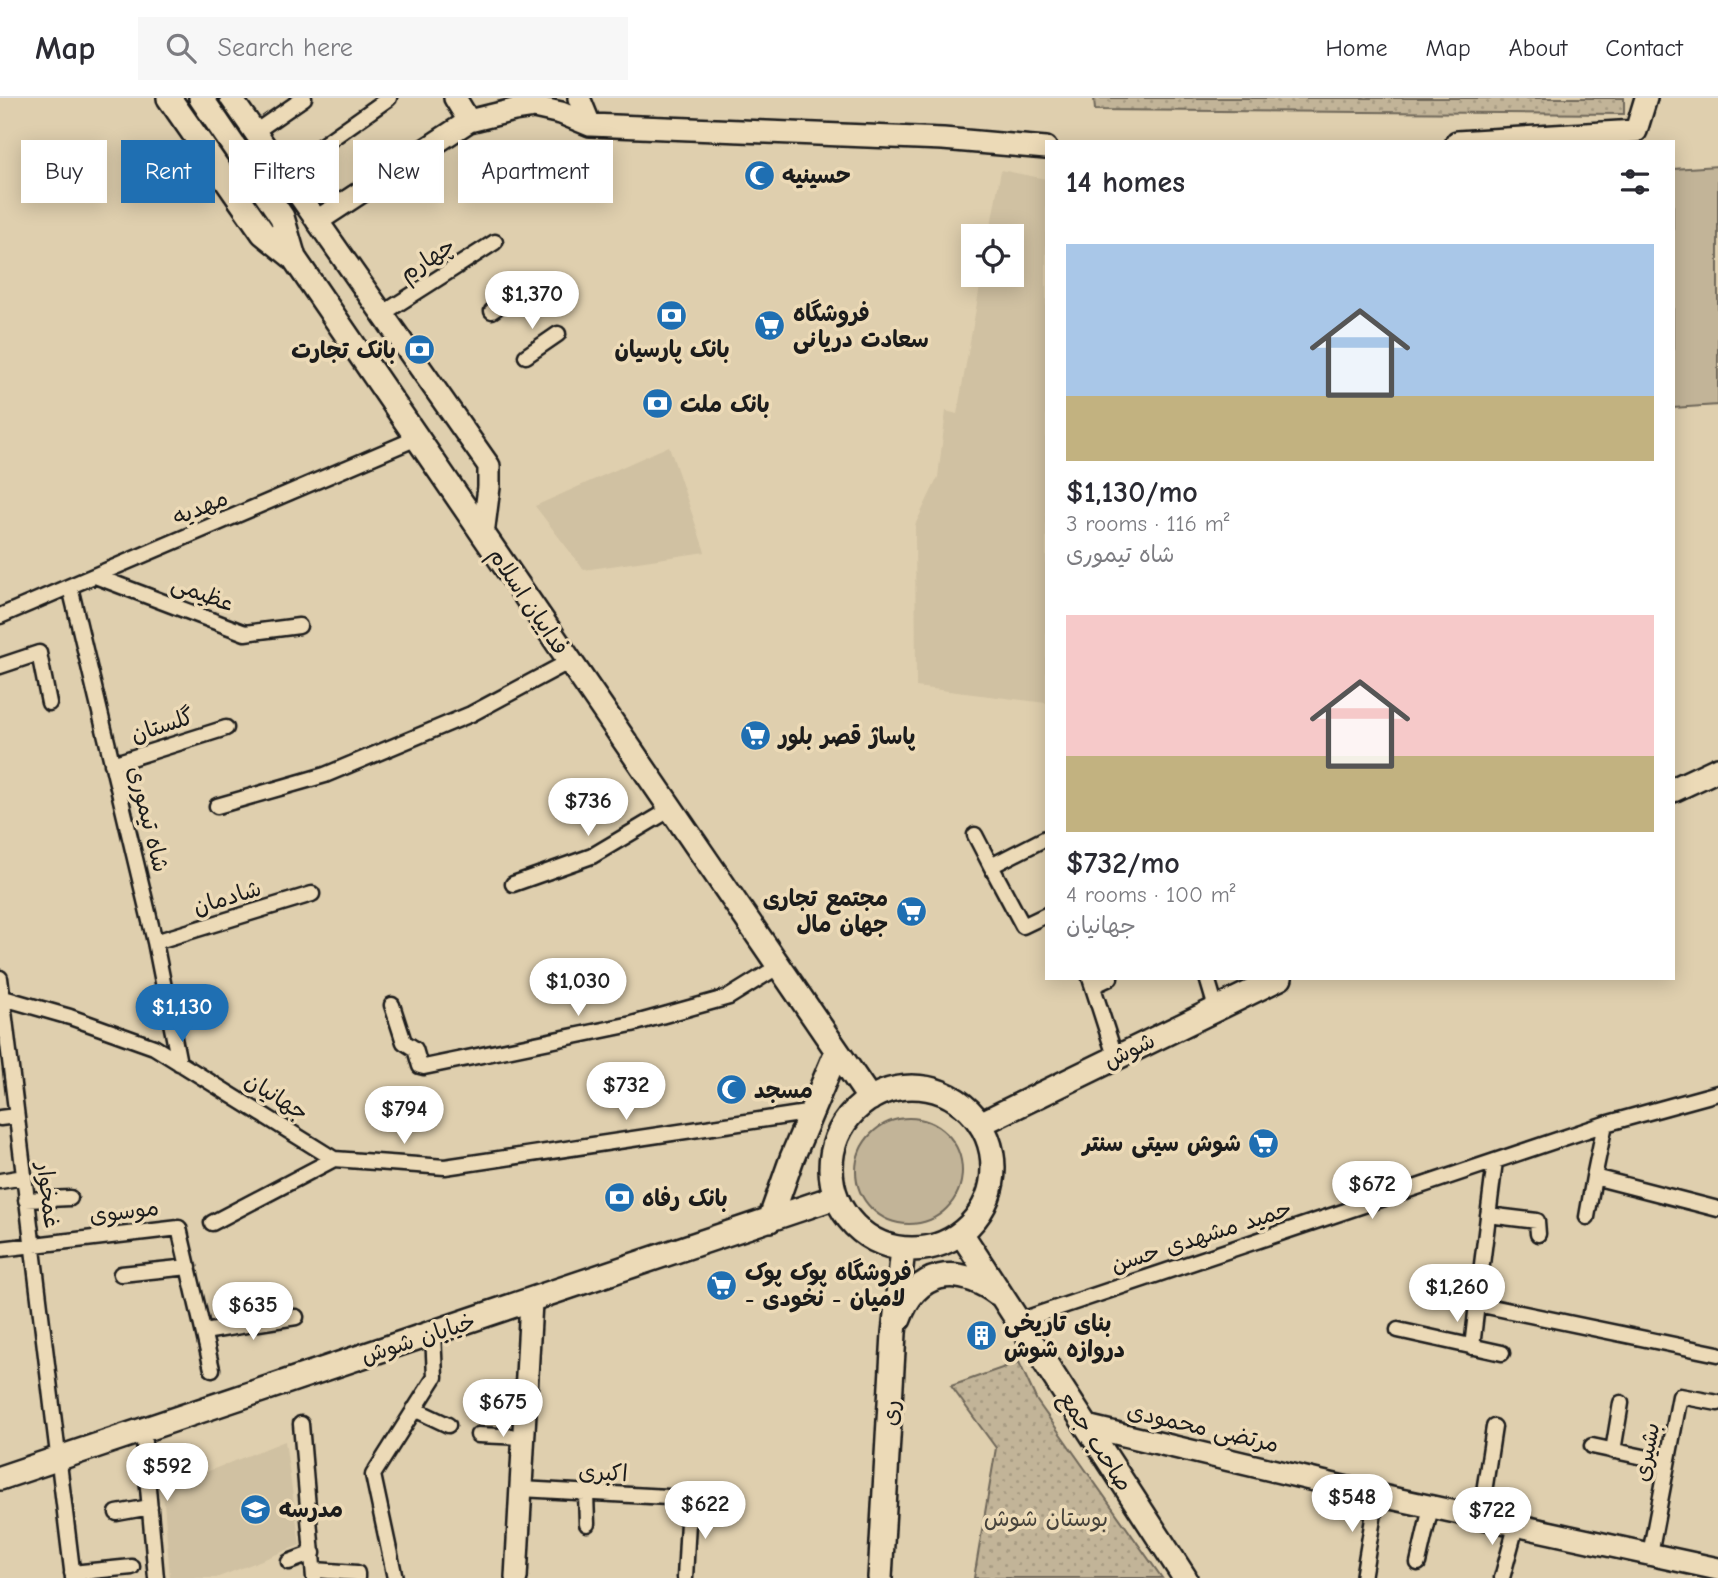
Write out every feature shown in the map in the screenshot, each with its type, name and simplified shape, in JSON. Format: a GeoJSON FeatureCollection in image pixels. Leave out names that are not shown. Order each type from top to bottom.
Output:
{"type":"FeatureCollection","features":[{"type":"Feature","properties":{"kind":"main road"},"geometry":{"type":"LineString","coordinates":[[169,98],[263,233],[294,258]]}},
{"type":"Feature","properties":{"kind":"main road","name":"فداییان اسلام"},"geometry":{"type":"LineString","coordinates":[[201,98],[282,217],[294,258],[870,1099]]}},
{"type":"Feature","properties":{"kind":"main road"},"geometry":{"type":"LineString","coordinates":[[1675,789],[1718,769]]}},
{"type":"Feature","properties":{"kind":"main road","name":"شوش"},"geometry":{"type":"LineString","coordinates":[[980,1124],[1276,980]]}},
{"type":"Feature","properties":{"kind":"main road"},"geometry":{"type":"LineString","coordinates":[[770,1220],[792,1158],[837,1051]]}},
{"type":"Feature","properties":{"kind":"main road"},"geometry":{"type":"LineString","coordinates":[[911,1087],[950,1097],[967,1108],[980,1124],[991,1152],[992,1182],[986,1201],[975,1219],[961,1233],[943,1243],[924,1248],[903,1249],[883,1245],[865,1235],[850,1221],[836,1197],[830,1165],[842,1126],[855,1110],[870,1099],[891,1090],[911,1087]]}},
{"type":"Feature","properties":{"kind":"main road","name":"خیابان شوش"},"geometry":{"type":"LineString","coordinates":[[0,1478],[531,1302],[836,1197]]}},
{"type":"Feature","properties":{"kind":"main road","name":"صاحب جمع"},"geometry":{"type":"LineString","coordinates":[[961,1233],[1185,1578]]}},
{"type":"Feature","properties":{"kind":"main road","name":"ری"},"geometry":{"type":"LineString","coordinates":[[880,1578],[894,1333],[903,1249]]}},
{"type":"Feature","properties":{"kind":"main road"},"geometry":{"type":"LineString","coordinates":[[894,1333],[902,1312],[918,1287],[931,1279],[961,1275],[988,1286],[1002,1297]]}},
{"type":"Feature","properties":{"kind":"street"},"geometry":{"type":"LineString","coordinates":[[231,98],[260,140]]}},
{"type":"Feature","properties":{"kind":"street"},"geometry":{"type":"LineString","coordinates":[[255,132],[304,98]]}},
{"type":"Feature","properties":{"kind":"street"},"geometry":{"type":"LineString","coordinates":[[330,140],[389,98]]}},
{"type":"Feature","properties":{"kind":"street"},"geometry":{"type":"LineString","coordinates":[[455,98],[469,121]]}},
{"type":"Feature","properties":{"kind":"street"},"geometry":{"type":"LineString","coordinates":[[579,98],[590,125]]}},
{"type":"Feature","properties":{"kind":"street"},"geometry":{"type":"LineString","coordinates":[[1636,98],[1636,131]]}},
{"type":"Feature","properties":{"kind":"street"},"geometry":{"type":"LineString","coordinates":[[1636,131],[1646,98]]}},
{"type":"Feature","properties":{"kind":"street"},"geometry":{"type":"LineString","coordinates":[[317,221],[469,121],[534,107],[561,113],[590,125],[943,139],[1045,148]]}},
{"type":"Feature","properties":{"kind":"street"},"geometry":{"type":"LineString","coordinates":[[1490,140],[1636,131]]}},
{"type":"Feature","properties":{"kind":"street"},"geometry":{"type":"LineString","coordinates":[[304,203],[489,466],[483,534]]}},
{"type":"Feature","properties":{"kind":"street","name":"چهارم"},"geometry":{"type":"LineString","coordinates":[[383,314],[495,242]]}},
{"type":"Feature","properties":{"kind":"street"},"geometry":{"type":"LineString","coordinates":[[492,311],[529,285]]}},
{"type":"Feature","properties":{"kind":"street"},"geometry":{"type":"LineString","coordinates":[[526,356],[558,334]]}},
{"type":"Feature","properties":{"kind":"street","name":"مهدیه"},"geometry":{"type":"LineString","coordinates":[[0,616],[417,438]]}},
{"type":"Feature","properties":{"kind":"street","name":"عظیمی"},"geometry":{"type":"LineString","coordinates":[[95,576],[245,633],[299,626]]}},
{"type":"Feature","properties":{"kind":"street","name":"شاه تیموری"},"geometry":{"type":"LineString","coordinates":[[70,587],[155,943],[179,1063]]}},
{"type":"Feature","properties":{"kind":"street"},"geometry":{"type":"LineString","coordinates":[[0,666],[39,653],[49,703]]}},
{"type":"Feature","properties":{"kind":"street"},"geometry":{"type":"LineString","coordinates":[[217,806],[325,775],[471,715],[570,661]]}},
{"type":"Feature","properties":{"kind":"street","name":"گلستان"},"geometry":{"type":"LineString","coordinates":[[113,764],[226,728]]}},
{"type":"Feature","properties":{"kind":"street"},"geometry":{"type":"LineString","coordinates":[[513,884],[593,856],[671,809]]}},
{"type":"Feature","properties":{"kind":"street"},"geometry":{"type":"LineString","coordinates":[[975,835],[1023,926],[1045,915]]}},
{"type":"Feature","properties":{"kind":"street"},"geometry":{"type":"LineString","coordinates":[[991,866],[1045,842]]}},
{"type":"Feature","properties":{"kind":"street","name":"شادمان"},"geometry":{"type":"LineString","coordinates":[[155,943],[312,894]]}},
{"type":"Feature","properties":{"kind":"street"},"geometry":{"type":"LineString","coordinates":[[392,1005],[404,1042],[415,1049],[424,1068],[632,1024],[729,997],[779,966]]}},
{"type":"Feature","properties":{"kind":"street","name":"غمخوار"},"geometry":{"type":"LineString","coordinates":[[0,978],[4,1057],[16,1116],[73,1576]]}},
{"type":"Feature","properties":{"kind":"street"},"geometry":{"type":"LineString","coordinates":[[1208,980],[1216,1008]]}},
{"type":"Feature","properties":{"kind":"street"},"geometry":{"type":"LineString","coordinates":[[1092,982],[1115,1056]]}},
{"type":"Feature","properties":{"kind":"street","name":"جهانیان"},"geometry":{"type":"LineString","coordinates":[[1,997],[70,1017],[154,1047],[334,1159],[445,1167],[813,1112]]}},
{"type":"Feature","properties":{"kind":"street","name":"حمید مشهدی حسن"},"geometry":{"type":"LineString","coordinates":[[1018,1321],[1605,1124],[1718,1093]]}},
{"type":"Feature","properties":{"kind":"street"},"geometry":{"type":"LineString","coordinates":[[0,1118],[16,1116]]}},
{"type":"Feature","properties":{"kind":"street"},"geometry":{"type":"LineString","coordinates":[[1587,1217],[1605,1124]]}},
{"type":"Feature","properties":{"kind":"street"},"geometry":{"type":"LineString","coordinates":[[212,1223],[334,1159]]}},
{"type":"Feature","properties":{"kind":"street"},"geometry":{"type":"LineString","coordinates":[[1472,1347],[1495,1161]]}},
{"type":"Feature","properties":{"kind":"street"},"geometry":{"type":"LineString","coordinates":[[0,1181],[24,1177]]}},
{"type":"Feature","properties":{"kind":"street"},"geometry":{"type":"LineString","coordinates":[[1594,1177],[1718,1209]]}},
{"type":"Feature","properties":{"kind":"street"},"geometry":{"type":"LineString","coordinates":[[26,1200],[70,1198]]}},
{"type":"Feature","properties":{"kind":"street"},"geometry":{"type":"LineString","coordinates":[[1488,1215],[1537,1221],[1538,1234]]}},
{"type":"Feature","properties":{"kind":"street","name":"موسوی"},"geometry":{"type":"LineString","coordinates":[[0,1249],[179,1228],[189,1267]]}},
{"type":"Feature","properties":{"kind":"street"},"geometry":{"type":"LineString","coordinates":[[121,1274],[189,1267],[212,1368]]}},
{"type":"Feature","properties":{"kind":"street"},"geometry":{"type":"LineString","coordinates":[[516,1578],[531,1302]]}},
{"type":"Feature","properties":{"kind":"street"},"geometry":{"type":"LineString","coordinates":[[1477,1304],[1718,1354]]}},
{"type":"Feature","properties":{"kind":"street"},"geometry":{"type":"LineString","coordinates":[[204,1332],[296,1317]]}},
{"type":"Feature","properties":{"kind":"street"},"geometry":{"type":"LineString","coordinates":[[1398,1330],[1502,1353]]}},
{"type":"Feature","properties":{"kind":"street"},"geometry":{"type":"LineString","coordinates":[[396,1578],[373,1475],[435,1377],[433,1333]]}},
{"type":"Feature","properties":{"kind":"street","name":"بشیری"},"geometry":{"type":"LineString","coordinates":[[1650,1554],[1680,1396],[1718,1403]]}},
{"type":"Feature","properties":{"kind":"street"},"geometry":{"type":"LineString","coordinates":[[1613,1451],[1621,1403]]}},
{"type":"Feature","properties":{"kind":"street"},"geometry":{"type":"LineString","coordinates":[[414,1409],[448,1425]]}},
{"type":"Feature","properties":{"kind":"street"},"geometry":{"type":"LineString","coordinates":[[301,1424],[314,1574],[356,1573],[356,1578]]}},
{"type":"Feature","properties":{"kind":"street","name":"مرتضی محمودی"},"geometry":{"type":"LineString","coordinates":[[1086,1426],[1377,1495],[1718,1569]]}},
{"type":"Feature","properties":{"kind":"street"},"geometry":{"type":"LineString","coordinates":[[1480,1518],[1494,1427]]}},
{"type":"Feature","properties":{"kind":"street"},"geometry":{"type":"LineString","coordinates":[[143,1431],[156,1578]]}},
{"type":"Feature","properties":{"kind":"street"},"geometry":{"type":"LineString","coordinates":[[478,1435],[524,1437]]}},
{"type":"Feature","properties":{"kind":"street"},"geometry":{"type":"LineString","coordinates":[[1592,1446],[1667,1462]]}},
{"type":"Feature","properties":{"kind":"street","name":"اکبری"},"geometry":{"type":"LineString","coordinates":[[521,1489],[688,1500],[685,1578]]}},
{"type":"Feature","properties":{"kind":"street"},"geometry":{"type":"LineString","coordinates":[[586,1494],[586,1524]]}},
{"type":"Feature","properties":{"kind":"street"},"geometry":{"type":"LineString","coordinates":[[1363,1578],[1377,1495]]}},
{"type":"Feature","properties":{"kind":"street"},"geometry":{"type":"LineString","coordinates":[[117,1514],[149,1507]]}},
{"type":"Feature","properties":{"kind":"street"},"geometry":{"type":"LineString","coordinates":[[1418,1563],[1431,1507]]}},
{"type":"Feature","properties":{"kind":"street"},"geometry":{"type":"LineString","coordinates":[[1502,1578],[1516,1526]]}},
{"type":"Feature","properties":{"kind":"street"},"geometry":{"type":"LineString","coordinates":[[289,1562],[313,1553]]}},
{"type":"Feature","properties":{"kind":"street"},"geometry":{"type":"LineString","coordinates":[[73,1576],[132,1567]]}},
{"type":"Feature","properties":{"kind":"shaded area"},"geometry":{"type":"Polygon","coordinates":[[[1001,170],[1045,179],[1045,703],[916,687],[915,525],[938,477],[946,411],[957,414],[980,287],[1024,287],[1024,224],[991,224],[1001,170]]]}},
{"type":"Feature","properties":{"kind":"shaded area"},"geometry":{"type":"Polygon","coordinates":[[[669,446],[705,552],[584,570],[535,506],[669,446]]]}},
{"type":"Feature","properties":{"kind":"shaded area"},"geometry":{"type":"Polygon","coordinates":[[[285,1441],[300,1545],[216,1578],[170,1578],[163,1489],[285,1441]]]}},
{"type":"Feature","properties":{"kind":"green space"},"geometry":{"type":"Polygon","coordinates":[[[1094,98],[1624,98],[1624,114],[1095,110],[1094,98]]]}},
{"type":"Feature","properties":{"kind":"green space"},"geometry":{"type":"Polygon","coordinates":[[[1718,166],[1718,405],[1675,408],[1675,169],[1718,166]]]}},
{"type":"Feature","properties":{"kind":"green space"},"geometry":{"type":"Polygon","coordinates":[[[909,1118],[929,1122],[947,1133],[958,1151],[962,1171],[958,1191],[947,1209],[929,1220],[909,1224],[889,1220],[871,1209],[860,1191],[856,1171],[860,1151],[871,1133],[889,1122],[909,1118]]]}},
{"type":"Feature","properties":{"kind":"green space","name":"بوستان شوش"},"geometry":{"type":"Polygon","coordinates":[[[1019,1362],[1037,1401],[1162,1578],[974,1578],[996,1448],[951,1386],[1019,1362]]]}},
{"type":"Feature","properties":{"kind":"place","name":"حسینیه"},"geometry":{"type":"Point","coordinates":[759,175]}},
{"type":"Feature","properties":{"kind":"place","name":"بانک پارسیان"},"geometry":{"type":"Point","coordinates":[672,315]}},
{"type":"Feature","properties":{"kind":"place","name":"فروشگاه سعادت دریانی"},"geometry":{"type":"Point","coordinates":[770,326]}},
{"type":"Feature","properties":{"kind":"place","name":"بانک تجارت"},"geometry":{"type":"Point","coordinates":[419,350]}},
{"type":"Feature","properties":{"kind":"place","name":"بانک ملت"},"geometry":{"type":"Point","coordinates":[657,404]}},
{"type":"Feature","properties":{"kind":"place","name":"پاساژ قصر بلور"},"geometry":{"type":"Point","coordinates":[756,736]}},
{"type":"Feature","properties":{"kind":"place","name":"مجتمع تجاری جهان مال"},"geometry":{"type":"Point","coordinates":[911,911]}},
{"type":"Feature","properties":{"kind":"place","name":"مسجد"},"geometry":{"type":"Point","coordinates":[731,1090]}},
{"type":"Feature","properties":{"kind":"place","name":"شوش سیتی سنتر"},"geometry":{"type":"Point","coordinates":[1264,1143]}},
{"type":"Feature","properties":{"kind":"place","name":"بانک رفاه"},"geometry":{"type":"Point","coordinates":[619,1198]}},
{"type":"Feature","properties":{"kind":"place","name":"فروشگاه پوک پوک - لاميان - نخودی"},"geometry":{"type":"Point","coordinates":[722,1285]}},
{"type":"Feature","properties":{"kind":"place","name":"بنای تاریخی دروازه شوش"},"geometry":{"type":"Point","coordinates":[981,1336]}},
{"type":"Feature","properties":{"kind":"place","name":"مدرسه"},"geometry":{"type":"Point","coordinates":[256,1509]}}]}
